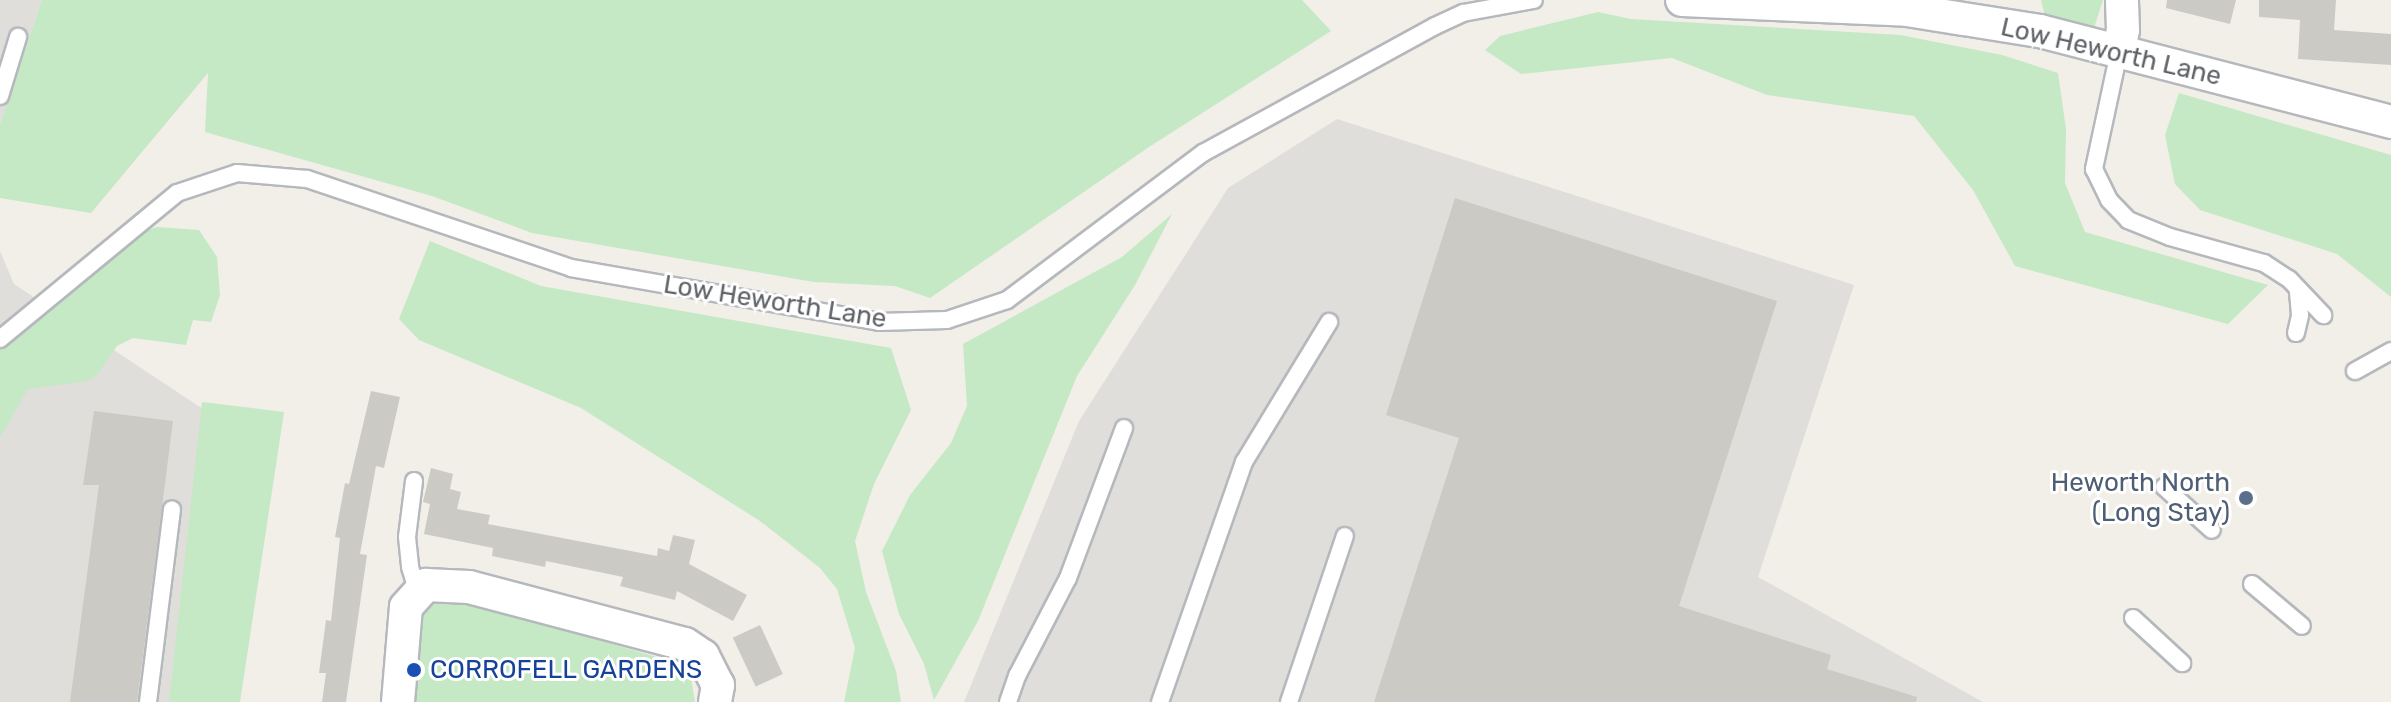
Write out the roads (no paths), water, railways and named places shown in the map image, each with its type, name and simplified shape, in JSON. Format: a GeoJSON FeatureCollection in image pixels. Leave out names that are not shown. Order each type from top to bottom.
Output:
{"type":"FeatureCollection","features":[{"type":"Feature","properties":{"kind":"street","name":"Low Heworth Lane"},"geometry":{"type":"LineString","coordinates":[[1682,0],[1907,10],[2040,31],[2391,122]]}},
{"type":"Feature","properties":{"kind":"street"},"geometry":{"type":"LineString","coordinates":[[2119,52],[2123,30],[2122,0]]}},
{"type":"Feature","properties":{"kind":"street"},"geometry":{"type":"LineString","coordinates":[[398,702],[406,607],[426,585],[469,587],[685,644],[703,656],[718,685],[715,702]]}},
{"type":"Feature","properties":{"kind":"lane","name":"Low Heworth Lane"},"geometry":{"type":"LineString","coordinates":[[0,339],[177,193],[237,173],[307,179],[571,268],[879,322],[947,320],[1007,300],[1203,153],[1244,130],[1463,13],[1534,0]]}},
{"type":"Feature","properties":{"kind":"lane"},"geometry":{"type":"LineString","coordinates":[[0,96],[18,37]]}},
{"type":"Feature","properties":{"kind":"lane"},"geometry":{"type":"LineString","coordinates":[[2119,52],[2094,169],[2109,200],[2128,220],[2170,237],[2264,263],[2289,279],[2323,315]]}},
{"type":"Feature","properties":{"kind":"lane"},"geometry":{"type":"LineString","coordinates":[[2296,333],[2300,315],[2298,290]]}},
{"type":"Feature","properties":{"kind":"lane"},"geometry":{"type":"LineString","coordinates":[[1160,702],[1244,462],[1329,322]]}},
{"type":"Feature","properties":{"kind":"lane"},"geometry":{"type":"LineString","coordinates":[[2355,371],[2391,351]]}},
{"type":"Feature","properties":{"kind":"lane"},"geometry":{"type":"LineString","coordinates":[[1008,702],[1017,676],[1068,578],[1124,428]]}},
{"type":"Feature","properties":{"kind":"lane"},"geometry":{"type":"LineString","coordinates":[[414,481],[407,537],[410,567],[418,594]]}},
{"type":"Feature","properties":{"kind":"lane"},"geometry":{"type":"LineString","coordinates":[[2164,487],[2212,530]]}},
{"type":"Feature","properties":{"kind":"lane"},"geometry":{"type":"LineString","coordinates":[[148,702],[172,509]]}},
{"type":"Feature","properties":{"kind":"lane"},"geometry":{"type":"LineString","coordinates":[[1289,702],[1345,536]]}},
{"type":"Feature","properties":{"kind":"lane"},"geometry":{"type":"LineString","coordinates":[[2252,584],[2302,626]]}},
{"type":"Feature","properties":{"kind":"lane"},"geometry":{"type":"LineString","coordinates":[[2133,618],[2182,663]]}},
{"type":"Feature","properties":{"kind":"place","name":"Heworth North (Long Stay)"},"geometry":{"type":"Point","coordinates":[2246,498]}},
{"type":"Feature","properties":{"kind":"place","name":"CORROFELL GARDENS"},"geometry":{"type":"Point","coordinates":[414,670]}}]}
